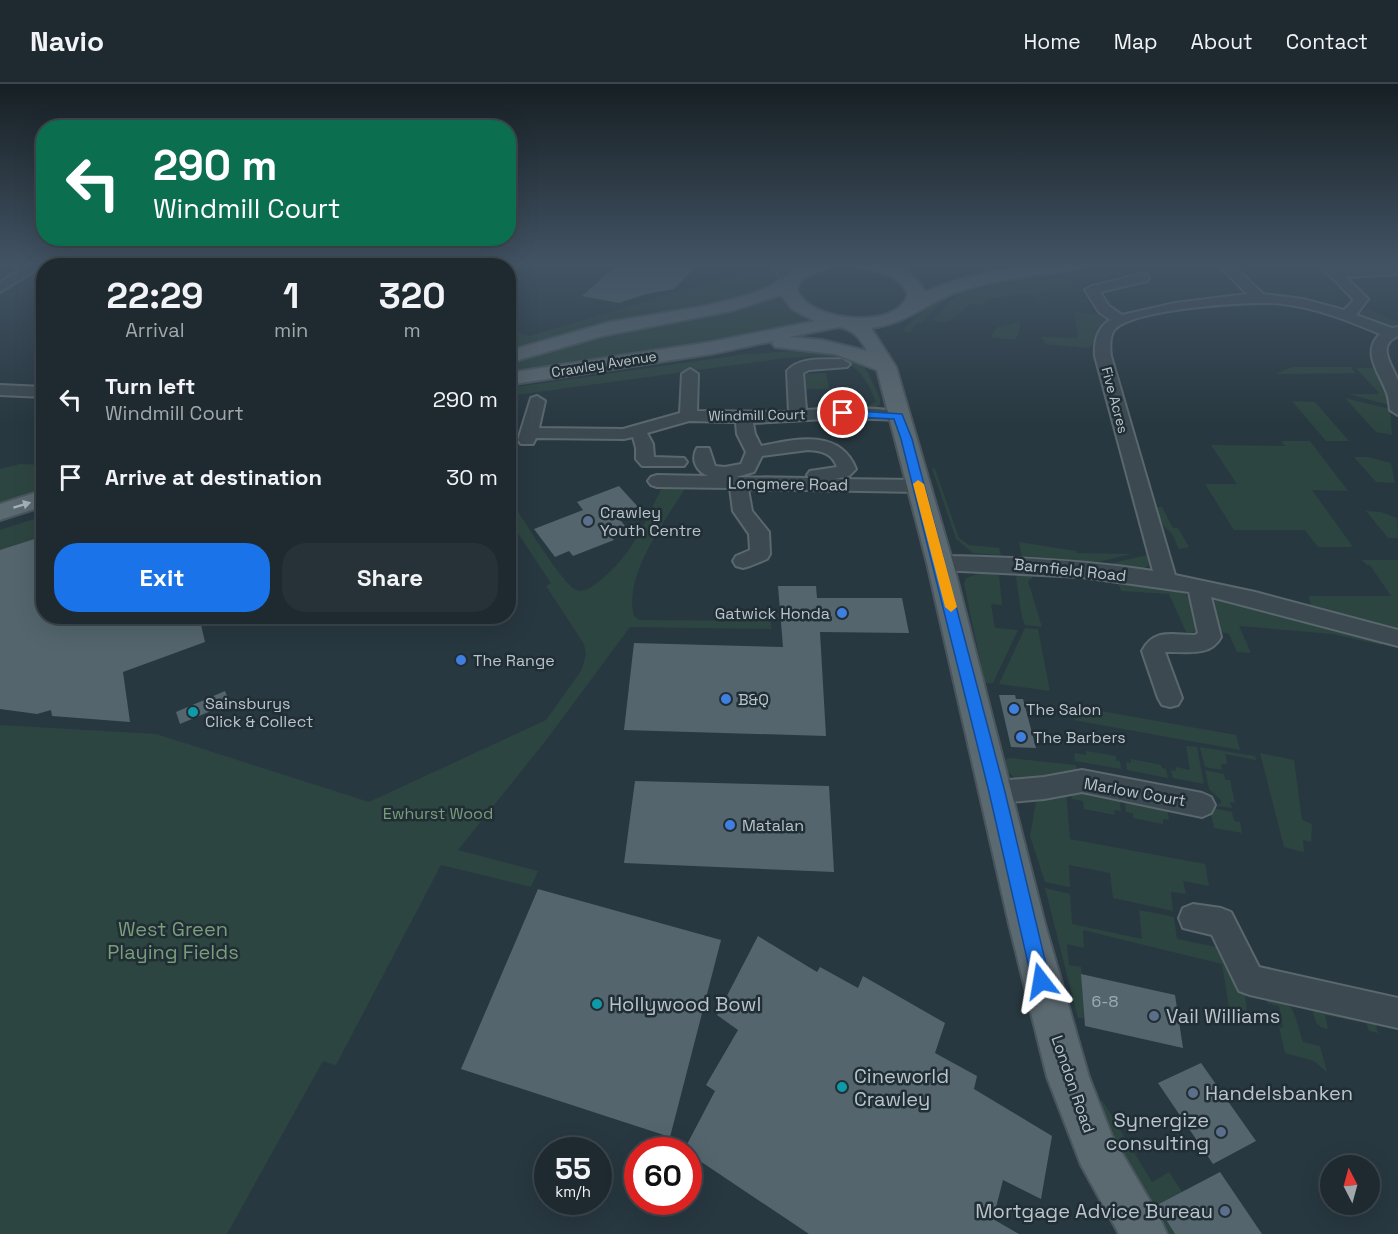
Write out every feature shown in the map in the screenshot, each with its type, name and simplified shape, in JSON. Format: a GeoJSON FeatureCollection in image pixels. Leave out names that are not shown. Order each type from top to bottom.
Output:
{"type":"FeatureCollection","features":[{"type":"Feature","properties":{"kind":"main road","name":"Crawley Avenue"},"geometry":{"type":"LineString","coordinates":[[516,355],[598,331],[671,317]]}},
{"type":"Feature","properties":{"kind":"main road"},"geometry":{"type":"LineString","coordinates":[[823,317],[844,322],[883,321],[893,317]]}},
{"type":"Feature","properties":{"kind":"main road","name":"London Road"},"geometry":{"type":"LineString","coordinates":[[886,367],[890,353],[888,345],[907,317]]}},
{"type":"Feature","properties":{"kind":"main road","name":"Crawley Avenue"},"geometry":{"type":"LineString","coordinates":[[516,378],[711,348],[844,322]]}},
{"type":"Feature","properties":{"kind":"main road","name":"London Road"},"geometry":{"type":"LineString","coordinates":[[844,322],[856,326],[868,335],[886,367],[940,562],[1027,924],[1068,1077],[1096,1150],[1144,1234]]}},
{"type":"Feature","properties":{"kind":"main road"},"geometry":{"type":"LineString","coordinates":[[711,348],[773,343],[814,344],[862,354],[886,367]]}},
{"type":"Feature","properties":{"kind":"main road"},"geometry":{"type":"LineString","coordinates":[[0,512],[36,501]]}},
{"type":"Feature","properties":{"kind":"main road"},"geometry":{"type":"LineString","coordinates":[[0,530],[36,519]]}},
{"type":"Feature","properties":{"kind":"street"},"geometry":{"type":"LineString","coordinates":[[1115,317],[1120,320],[1129,317]]}},
{"type":"Feature","properties":{"kind":"street"},"geometry":{"type":"LineString","coordinates":[[1352,317],[1394,332]]}},
{"type":"Feature","properties":{"kind":"street","name":"Five Acres"},"geometry":{"type":"LineString","coordinates":[[1120,320],[1110,326],[1103,339],[1103,356],[1167,581]]}},
{"type":"Feature","properties":{"kind":"street"},"geometry":{"type":"LineString","coordinates":[[1394,332],[1380,343],[1377,354],[1396,394],[1398,410]]}},
{"type":"Feature","properties":{"kind":"street"},"geometry":{"type":"LineString","coordinates":[[798,416],[795,371],[806,365],[842,364]]}},
{"type":"Feature","properties":{"kind":"street","name":"Windmill Court"},"geometry":{"type":"LineString","coordinates":[[688,416],[690,374]]}},
{"type":"Feature","properties":{"kind":"street"},"geometry":{"type":"LineString","coordinates":[[2,392],[36,392]]}},
{"type":"Feature","properties":{"kind":"street","name":"Windmill Court"},"geometry":{"type":"LineString","coordinates":[[537,401],[528,436],[624,434],[638,432],[653,425],[688,416],[798,416],[843,413],[898,416]]}},
{"type":"Feature","properties":{"kind":"street"},"geometry":{"type":"LineString","coordinates":[[744,417],[746,434],[755,452]]}},
{"type":"Feature","properties":{"kind":"street"},"geometry":{"type":"LineString","coordinates":[[638,432],[644,439],[645,459],[648,462],[678,462]]}},
{"type":"Feature","properties":{"kind":"street"},"geometry":{"type":"LineString","coordinates":[[755,452],[786,446],[816,445],[840,453],[846,462],[847,469],[843,472],[805,475]]}},
{"type":"Feature","properties":{"kind":"street"},"geometry":{"type":"LineString","coordinates":[[703,452],[704,465],[713,472],[748,468],[755,452]]}},
{"type":"Feature","properties":{"kind":"street","name":"Longmere Road"},"geometry":{"type":"LineString","coordinates":[[657,481],[919,486]]}},
{"type":"Feature","properties":{"kind":"street"},"geometry":{"type":"LineString","coordinates":[[739,484],[738,497],[743,517],[759,532],[760,554],[743,561]]}},
{"type":"Feature","properties":{"kind":"street","name":"Barnfield Road"},"geometry":{"type":"LineString","coordinates":[[940,562],[1008,563],[1167,581],[1264,601],[1398,638]]}},
{"type":"Feature","properties":{"kind":"street"},"geometry":{"type":"LineString","coordinates":[[1170,698],[1153,651],[1159,643],[1198,644],[1210,637],[1198,587]]}},
{"type":"Feature","properties":{"kind":"street","name":"Marlow Court"},"geometry":{"type":"LineString","coordinates":[[997,792],[1044,788],[1082,781],[1202,805]]}},
{"type":"Feature","properties":{"kind":"street"},"geometry":{"type":"LineString","coordinates":[[1193,918],[1221,922],[1250,980],[1398,1014]]}},
{"type":"Feature","properties":{"kind":"green space"},"geometry":{"type":"Polygon","coordinates":[[[594,317],[649,317],[599,327],[516,351],[516,332],[529,336],[594,317]]]}},
{"type":"Feature","properties":{"kind":"green space"},"geometry":{"type":"Polygon","coordinates":[[[677,317],[810,317],[817,321],[712,344],[516,372],[516,358],[568,342],[677,317]]]}},
{"type":"Feature","properties":{"kind":"green space"},"geometry":{"type":"Polygon","coordinates":[[[917,317],[928,317],[921,323],[916,324],[910,332],[902,331],[917,317]]]}},
{"type":"Feature","properties":{"kind":"green space"},"geometry":{"type":"Polygon","coordinates":[[[936,317],[957,317],[944,322],[933,320],[936,317]]]}},
{"type":"Feature","properties":{"kind":"green space"},"geometry":{"type":"Polygon","coordinates":[[[1075,317],[1106,317],[1110,321],[1088,348],[1045,344],[1042,337],[1078,338],[1075,317]]]}},
{"type":"Feature","properties":{"kind":"green space"},"geometry":{"type":"Polygon","coordinates":[[[1361,317],[1385,317],[1398,322],[1389,328],[1361,317]]]}},
{"type":"Feature","properties":{"kind":"green space"},"geometry":{"type":"Polygon","coordinates":[[[1020,322],[1015,340],[990,337],[998,327],[1020,322]]]}},
{"type":"Feature","properties":{"kind":"green space"},"geometry":{"type":"Polygon","coordinates":[[[812,350],[849,356],[862,365],[868,373],[880,399],[880,405],[875,408],[859,409],[876,402],[869,386],[852,365],[830,357],[786,358],[516,395],[516,387],[746,354],[812,350]]]}},
{"type":"Feature","properties":{"kind":"green space"},"geometry":{"type":"Polygon","coordinates":[[[1292,367],[1351,367],[1355,373],[1276,374],[1292,367]]]}},
{"type":"Feature","properties":{"kind":"green space"},"geometry":{"type":"Polygon","coordinates":[[[1356,368],[1373,368],[1381,380],[1389,405],[1349,394],[1380,394],[1356,368]]]}},
{"type":"Feature","properties":{"kind":"green space"},"geometry":{"type":"Polygon","coordinates":[[[826,373],[829,389],[800,389],[800,374],[826,373]]]}},
{"type":"Feature","properties":{"kind":"green space"},"geometry":{"type":"Polygon","coordinates":[[[1345,398],[1390,409],[1392,435],[1376,432],[1345,398]]]}},
{"type":"Feature","properties":{"kind":"green space"},"geometry":{"type":"Polygon","coordinates":[[[1292,401],[1315,402],[1349,441],[1326,441],[1292,401]]]}},
{"type":"Feature","properties":{"kind":"green space"},"geometry":{"type":"Polygon","coordinates":[[[1281,441],[1310,441],[1348,491],[1312,490],[1353,547],[1318,547],[1305,530],[1234,530],[1205,484],[1237,484],[1211,445],[1285,446],[1281,441]]]}},
{"type":"Feature","properties":{"kind":"green space"},"geometry":{"type":"Polygon","coordinates":[[[1354,457],[1367,457],[1391,463],[1395,483],[1376,482],[1354,457]]]}},
{"type":"Feature","properties":{"kind":"green space"},"geometry":{"type":"Polygon","coordinates":[[[20,464],[36,465],[36,496],[0,507],[0,469],[20,464]]]}},
{"type":"Feature","properties":{"kind":"green space"},"geometry":{"type":"Polygon","coordinates":[[[932,468],[935,469],[959,538],[969,545],[999,548],[1001,555],[973,553],[956,539],[932,468]]]}},
{"type":"Feature","properties":{"kind":"green space","name":"West Green Playing Fields"},"geometry":{"type":"Polygon","coordinates":[[[663,485],[686,487],[648,548],[640,566],[632,600],[634,616],[639,620],[771,621],[771,629],[630,627],[547,739],[458,850],[538,871],[531,887],[441,865],[336,1065],[323,1061],[227,1234],[0,1234],[0,725],[156,734],[369,802],[546,720],[581,671],[586,655],[584,644],[546,586],[551,583],[516,530],[516,508],[561,575],[569,585],[582,591],[593,586],[609,573],[636,539],[663,485]]]}},
{"type":"Feature","properties":{"kind":"green space"},"geometry":{"type":"Polygon","coordinates":[[[1152,507],[1162,507],[1173,528],[1178,528],[1189,547],[1179,549],[1172,534],[1156,518],[1152,507]]]}},
{"type":"Feature","properties":{"kind":"green space"},"geometry":{"type":"Polygon","coordinates":[[[1366,511],[1381,512],[1397,518],[1398,538],[1388,538],[1366,511]]]}},
{"type":"Feature","properties":{"kind":"green space"},"geometry":{"type":"Polygon","coordinates":[[[36,518],[36,539],[0,551],[0,530],[36,518]]]}},
{"type":"Feature","properties":{"kind":"green space"},"geometry":{"type":"Polygon","coordinates":[[[1019,542],[1077,553],[1131,554],[1098,562],[1022,557],[1019,542]]]}},
{"type":"Feature","properties":{"kind":"green space"},"geometry":{"type":"Polygon","coordinates":[[[1147,555],[1149,565],[1143,569],[1104,565],[1147,555]]]}},
{"type":"Feature","properties":{"kind":"green space"},"geometry":{"type":"Polygon","coordinates":[[[1362,560],[1398,560],[1398,631],[1311,605],[1309,596],[1391,596],[1370,565],[1362,560]]]}},
{"type":"Feature","properties":{"kind":"green space"},"geometry":{"type":"Polygon","coordinates":[[[981,573],[999,575],[1002,605],[991,604],[995,628],[1018,630],[993,683],[985,683],[964,584],[966,578],[981,573]]]}},
{"type":"Feature","properties":{"kind":"green space"},"geometry":{"type":"Polygon","coordinates":[[[1021,573],[1032,574],[1032,578],[1028,581],[1042,627],[1025,625],[1022,618],[1016,577],[1021,573]]]}},
{"type":"Feature","properties":{"kind":"green space"},"geometry":{"type":"Polygon","coordinates":[[[1118,582],[1184,593],[1190,600],[1194,611],[1195,632],[1187,634],[1169,594],[1121,591],[1118,582]]]}},
{"type":"Feature","properties":{"kind":"green space"},"geometry":{"type":"Polygon","coordinates":[[[1208,599],[1274,611],[1381,640],[1382,645],[1333,634],[1239,626],[1251,653],[1237,652],[1229,634],[1218,631],[1208,599]]]}},
{"type":"Feature","properties":{"kind":"green space"},"geometry":{"type":"Polygon","coordinates":[[[1025,628],[1038,629],[1050,691],[999,684],[1025,628]]]}},
{"type":"Feature","properties":{"kind":"green space"},"geometry":{"type":"Polygon","coordinates":[[[1095,710],[1236,735],[1240,750],[1073,720],[1095,710]]]}},
{"type":"Feature","properties":{"kind":"green space"},"geometry":{"type":"Polygon","coordinates":[[[1186,746],[1197,747],[1204,784],[1173,778],[1171,770],[1176,771],[1176,767],[1190,770],[1186,746]]]}},
{"type":"Feature","properties":{"kind":"green space"},"geometry":{"type":"Polygon","coordinates":[[[1200,747],[1255,756],[1256,760],[1225,754],[1227,764],[1221,764],[1222,770],[1205,767],[1200,747]]]}},
{"type":"Feature","properties":{"kind":"green space"},"geometry":{"type":"Polygon","coordinates":[[[1086,751],[1116,756],[1116,761],[1120,761],[1121,769],[1075,761],[1074,753],[1086,755],[1086,751]]]}},
{"type":"Feature","properties":{"kind":"green space"},"geometry":{"type":"Polygon","coordinates":[[[1260,753],[1294,760],[1302,820],[1312,824],[1311,842],[1303,840],[1304,852],[1284,847],[1260,753]]]}},
{"type":"Feature","properties":{"kind":"green space"},"geometry":{"type":"Polygon","coordinates":[[[1010,758],[1075,765],[1077,769],[1043,782],[1020,782],[1007,771],[1004,760],[1010,758]]]}},
{"type":"Feature","properties":{"kind":"green space"},"geometry":{"type":"Polygon","coordinates":[[[1131,759],[1161,765],[1166,769],[1168,778],[1127,770],[1126,762],[1131,763],[1131,759]]]}},
{"type":"Feature","properties":{"kind":"green space"},"geometry":{"type":"Polygon","coordinates":[[[1205,770],[1224,774],[1225,780],[1230,780],[1235,803],[1230,802],[1232,808],[1217,806],[1222,801],[1209,789],[1205,770]]]}},
{"type":"Feature","properties":{"kind":"green space"},"geometry":{"type":"Polygon","coordinates":[[[1071,791],[1119,798],[1121,811],[1114,810],[1115,815],[1084,809],[1083,801],[1072,799],[1071,791]]]}},
{"type":"Feature","properties":{"kind":"green space"},"geometry":{"type":"Polygon","coordinates":[[[1066,792],[1070,839],[1205,864],[1209,886],[1183,881],[1186,894],[1171,892],[1173,911],[1113,898],[1110,873],[1069,865],[1070,887],[1045,882],[1030,836],[1036,802],[1066,792]]]}},
{"type":"Feature","properties":{"kind":"green space"},"geometry":{"type":"Polygon","coordinates":[[[1125,799],[1167,807],[1169,820],[1163,819],[1163,824],[1133,818],[1133,813],[1126,812],[1125,799]]]}},
{"type":"Feature","properties":{"kind":"green space"},"geometry":{"type":"Polygon","coordinates":[[[1210,809],[1232,812],[1234,821],[1240,822],[1242,833],[1214,828],[1210,809]]]}},
{"type":"Feature","properties":{"kind":"green space"},"geometry":{"type":"Polygon","coordinates":[[[1045,888],[1070,894],[1072,924],[1142,939],[1139,910],[1174,917],[1177,939],[1231,950],[1243,976],[1247,1011],[1229,1007],[1222,964],[1083,930],[1084,948],[1067,944],[1069,965],[1081,967],[1084,1018],[1078,1018],[1045,888]]]}},
{"type":"Feature","properties":{"kind":"green space"},"geometry":{"type":"Polygon","coordinates":[[[1264,991],[1283,1001],[1292,1010],[1303,1042],[1320,1046],[1327,1072],[1314,1061],[1285,1053],[1279,1027],[1283,1028],[1279,1006],[1267,1003],[1264,991]]]}},
{"type":"Feature","properties":{"kind":"green space"},"geometry":{"type":"Polygon","coordinates":[[[1320,1006],[1374,1019],[1378,1033],[1369,1031],[1366,1023],[1325,1015],[1328,1029],[1321,1027],[1313,1012],[1320,1006]]]}},
{"type":"Feature","properties":{"kind":"green space"},"geometry":{"type":"Polygon","coordinates":[[[1102,1100],[1152,1182],[1169,1172],[1182,1192],[1157,1205],[1175,1234],[1165,1234],[1097,1108],[1102,1100]]]}},
{"type":"Feature","properties":{"kind":"building","name":"Crawley Youth Centre"},"geometry":{"type":"Polygon","coordinates":[[[619,486],[638,507],[616,515],[626,527],[609,534],[614,540],[573,556],[569,551],[555,557],[534,529],[583,510],[577,502],[619,486]]]}},
{"type":"Feature","properties":{"kind":"building"},"geometry":{"type":"Polygon","coordinates":[[[36,539],[36,624],[201,624],[205,642],[123,672],[130,722],[52,716],[51,710],[37,714],[0,709],[0,550],[36,539]]]}},
{"type":"Feature","properties":{"kind":"building","name":"B&Q"},"geometry":{"type":"Polygon","coordinates":[[[778,586],[816,586],[817,598],[902,598],[909,633],[820,632],[826,736],[624,730],[634,643],[783,647],[778,586]]]}},
{"type":"Feature","properties":{"kind":"building"},"geometry":{"type":"Polygon","coordinates":[[[225,691],[230,703],[180,724],[176,712],[225,691]]]}},
{"type":"Feature","properties":{"kind":"building"},"geometry":{"type":"Polygon","coordinates":[[[999,695],[1015,695],[1016,699],[1023,699],[1036,748],[1011,747],[999,695]]]}},
{"type":"Feature","properties":{"kind":"building","name":"Matalan"},"geometry":{"type":"Polygon","coordinates":[[[635,781],[829,786],[834,872],[624,863],[635,781]]]}},
{"type":"Feature","properties":{"kind":"building","name":"Hollywood Bowl"},"geometry":{"type":"Polygon","coordinates":[[[538,889],[721,940],[670,1137],[461,1069],[538,889]]]}},
{"type":"Feature","properties":{"kind":"building","name":"Cineworld Crawley"},"geometry":{"type":"Polygon","coordinates":[[[758,936],[817,972],[820,967],[858,988],[863,976],[945,1023],[935,1053],[977,1076],[974,1089],[1052,1136],[1041,1199],[1003,1180],[993,1219],[1019,1234],[809,1234],[702,1162],[702,1137],[691,1137],[715,1091],[706,1085],[738,1030],[717,1015],[758,936]]]}},
{"type":"Feature","properties":{"kind":"building"},"geometry":{"type":"Polygon","coordinates":[[[1081,974],[1175,995],[1183,1048],[1085,1026],[1081,974]]]}},
{"type":"Feature","properties":{"kind":"building"},"geometry":{"type":"Polygon","coordinates":[[[1201,1063],[1256,1141],[1213,1164],[1158,1083],[1201,1063]]]}},
{"type":"Feature","properties":{"kind":"building"},"geometry":{"type":"Polygon","coordinates":[[[1220,1172],[1262,1234],[1175,1234],[1157,1205],[1220,1172]]]}},
{"type":"Feature","properties":{"kind":"slow traffic"},"geometry":{"type":"LineString","coordinates":[[918,484],[951,607]]}},
{"type":"Feature","properties":{"kind":"place","name":"Crawley Youth Centre"},"geometry":{"type":"Point","coordinates":[588,521]}},
{"type":"Feature","properties":{"kind":"place","name":"Gatwick Honda"},"geometry":{"type":"Point","coordinates":[842,613]}},
{"type":"Feature","properties":{"kind":"place","name":"The Range"},"geometry":{"type":"Point","coordinates":[461,660]}},
{"type":"Feature","properties":{"kind":"place","name":"B&Q"},"geometry":{"type":"Point","coordinates":[726,699]}},
{"type":"Feature","properties":{"kind":"place","name":"The Salon"},"geometry":{"type":"Point","coordinates":[1014,709]}},
{"type":"Feature","properties":{"kind":"place","name":"Sainsburys Click & Collect"},"geometry":{"type":"Point","coordinates":[193,712]}},
{"type":"Feature","properties":{"kind":"place","name":"The Barbers"},"geometry":{"type":"Point","coordinates":[1021,737]}},
{"type":"Feature","properties":{"kind":"place","name":"Matalan"},"geometry":{"type":"Point","coordinates":[730,825]}},
{"type":"Feature","properties":{"kind":"place","name":"Hollywood Bowl"},"geometry":{"type":"Point","coordinates":[597,1004]}},
{"type":"Feature","properties":{"kind":"place","name":"Vail Williams"},"geometry":{"type":"Point","coordinates":[1154,1016]}},
{"type":"Feature","properties":{"kind":"place","name":"Cineworld Crawley"},"geometry":{"type":"Point","coordinates":[842,1087]}},
{"type":"Feature","properties":{"kind":"place","name":"Handelsbanken"},"geometry":{"type":"Point","coordinates":[1193,1093]}},
{"type":"Feature","properties":{"kind":"place","name":"Synergize consulting"},"geometry":{"type":"Point","coordinates":[1221,1132]}},
{"type":"Feature","properties":{"kind":"place","name":"Mortgage Advice Bureau"},"geometry":{"type":"Point","coordinates":[1225,1211]}},
{"type":"Feature","properties":{"kind":"route"},"geometry":{"type":"LineString","coordinates":[[843,413],[898,416],[940,562],[1041,981]]}},
{"type":"Feature","properties":{"kind":"park label","name":"Ewhurst Wood"},"geometry":{"type":"Point","coordinates":[438,813]}}]}
